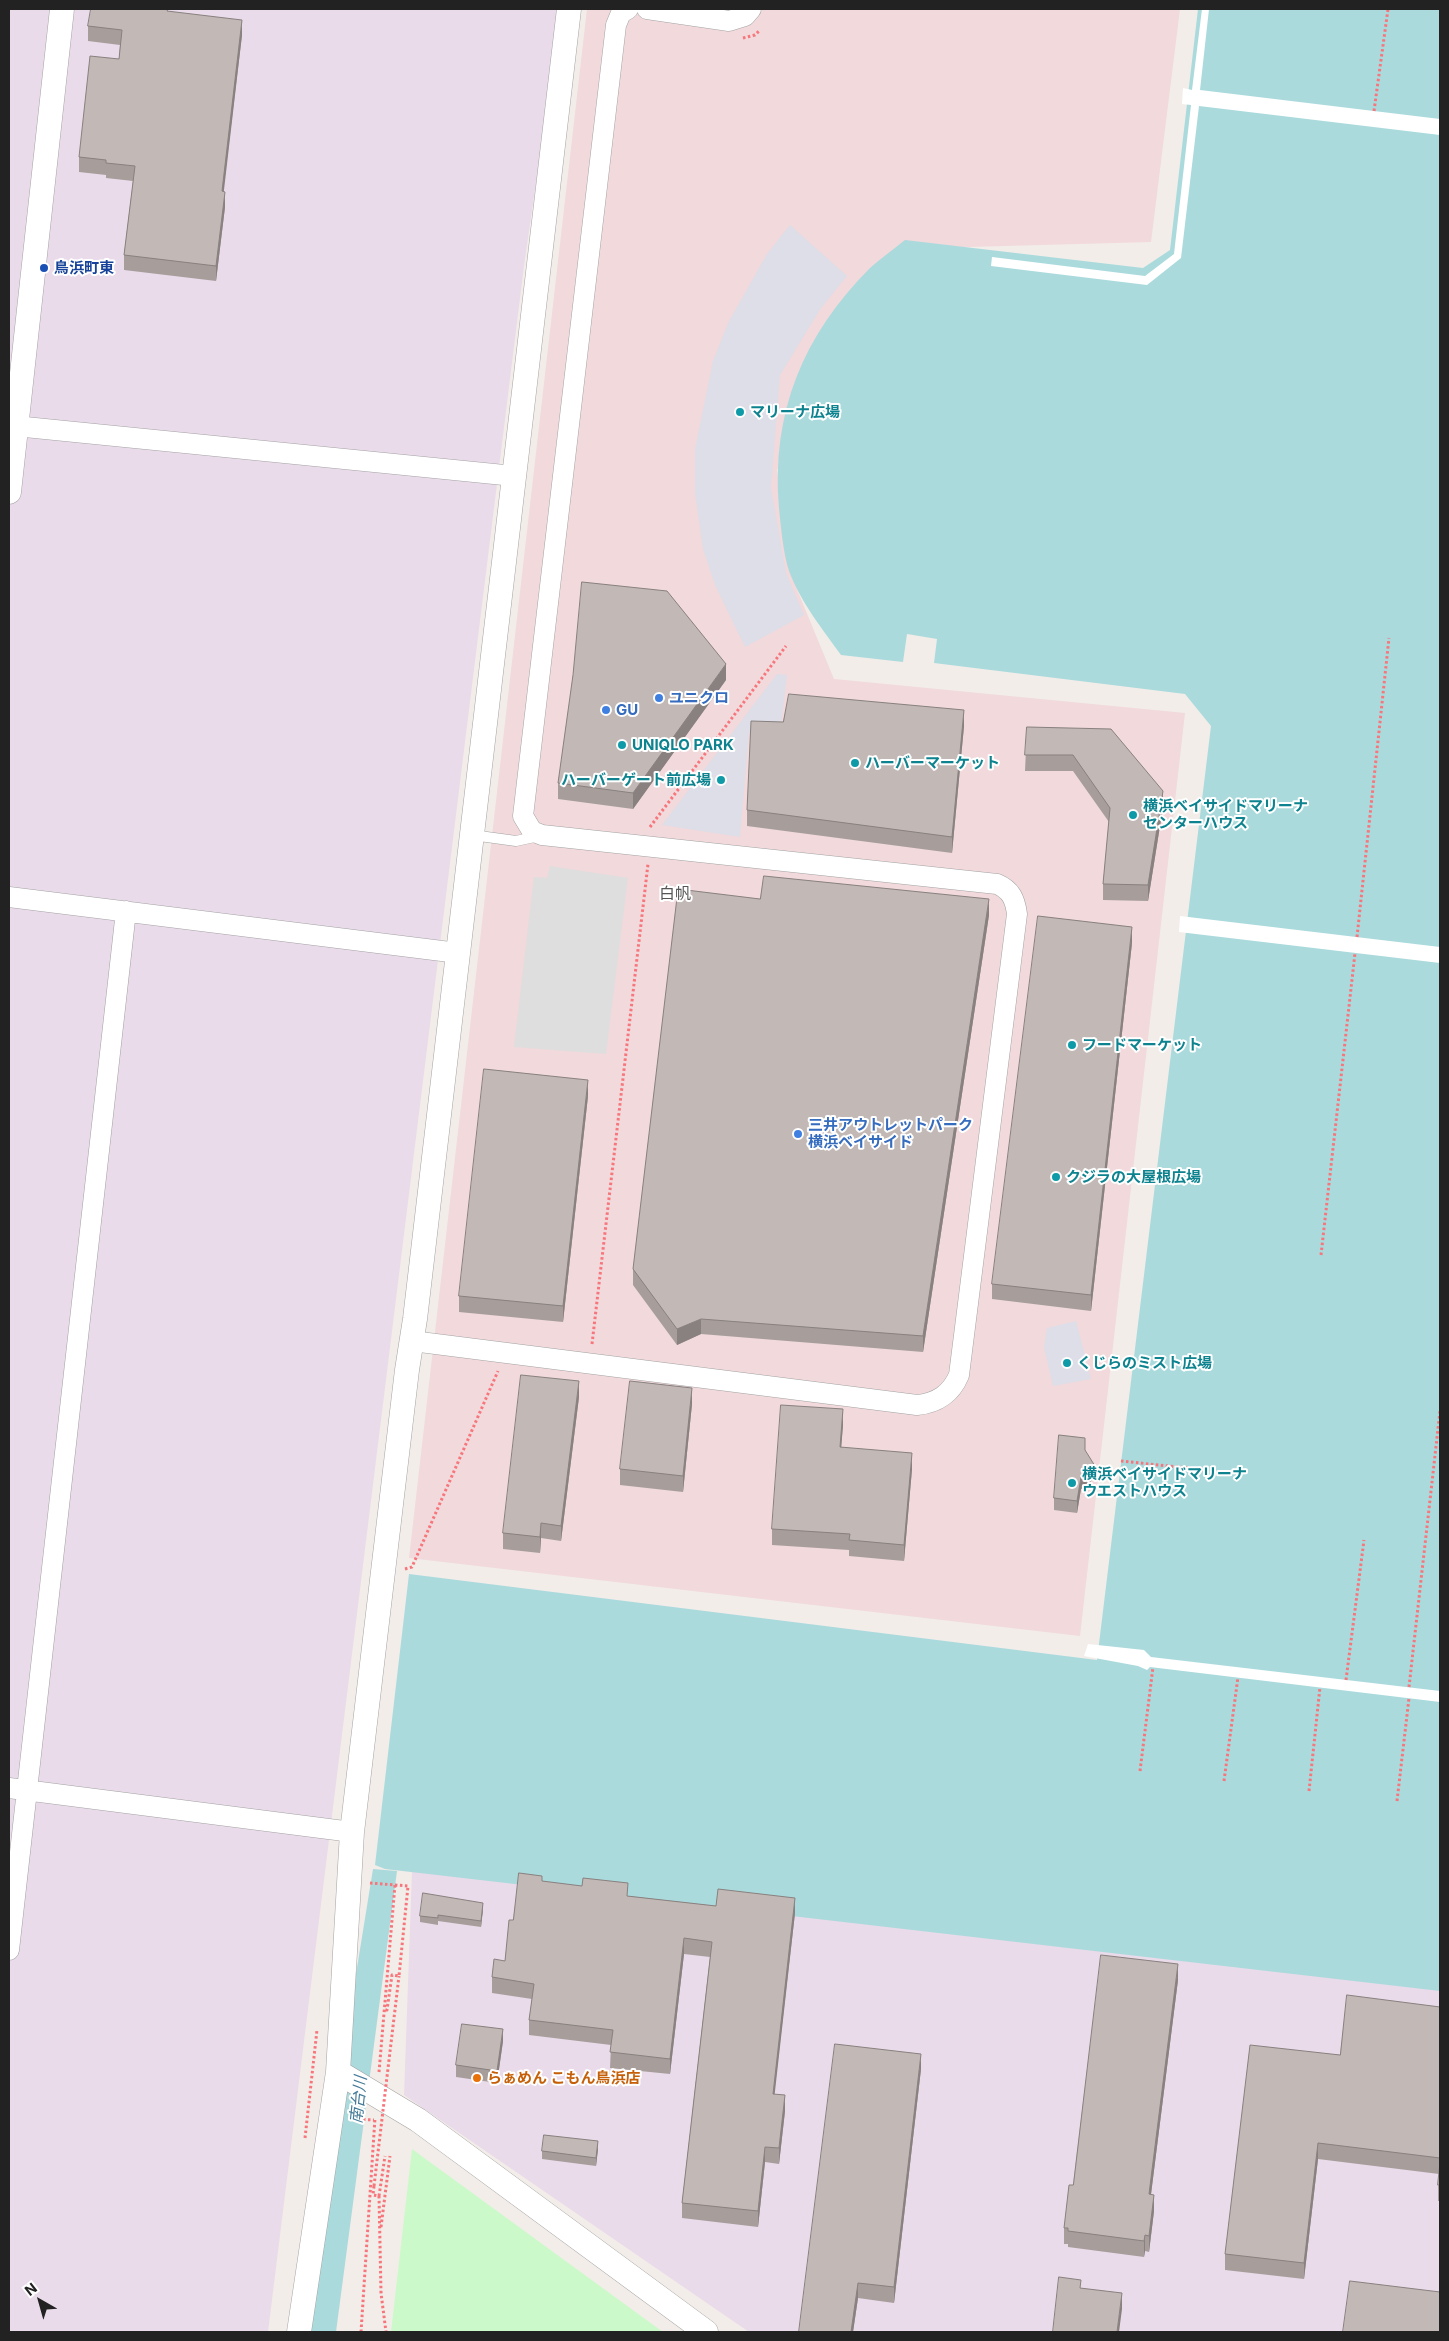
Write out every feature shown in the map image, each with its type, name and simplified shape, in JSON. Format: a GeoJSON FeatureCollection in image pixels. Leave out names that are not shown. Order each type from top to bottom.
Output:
{"type":"FeatureCollection","features":[{"type":"Feature","properties":{"kind":"street"},"geometry":{"type":"LineString","coordinates":[[9,492],[62,9]]}},
{"type":"Feature","properties":{"kind":"street"},"geometry":{"type":"LineString","coordinates":[[299,2332],[338,2072],[352,1832],[570,9]]}},
{"type":"Feature","properties":{"kind":"street"},"geometry":{"type":"LineString","coordinates":[[412,1341],[916,1405],[931,1403],[946,1394],[954,1386],[958,1374],[1017,914],[1015,900],[1004,887],[997,884],[542,835],[532,831],[523,816],[616,25],[621,13],[628,9]]}},
{"type":"Feature","properties":{"kind":"street"},"geometry":{"type":"LineString","coordinates":[[647,9],[729,21],[745,16],[757,16]]}},
{"type":"Feature","properties":{"kind":"street"},"geometry":{"type":"LineString","coordinates":[[15,426],[514,476]]}},
{"type":"Feature","properties":{"kind":"street"},"geometry":{"type":"LineString","coordinates":[[9,897],[458,953]]}},
{"type":"Feature","properties":{"kind":"street"},"geometry":{"type":"LineString","coordinates":[[9,1950],[18,1789],[126,911]]}},
{"type":"Feature","properties":{"kind":"street"},"geometry":{"type":"LineString","coordinates":[[18,1789],[352,1832]]}},
{"type":"Feature","properties":{"kind":"street"},"geometry":{"type":"LineString","coordinates":[[338,2072],[418,2120],[706,2332]]}},
{"type":"Feature","properties":{"kind":"lane"},"geometry":{"type":"LineString","coordinates":[[472,835],[516,841],[542,835]]}},
{"type":"Feature","properties":{"kind":"path"},"geometry":{"type":"LineString","coordinates":[[1374,111],[1388,9]]}},
{"type":"Feature","properties":{"kind":"path"},"geometry":{"type":"LineString","coordinates":[[740,38],[747,39],[755,35],[757,16]]}},
{"type":"Feature","properties":{"kind":"path"},"geometry":{"type":"LineString","coordinates":[[1357,937],[1390,638]]}},
{"type":"Feature","properties":{"kind":"path"},"geometry":{"type":"LineString","coordinates":[[656,832],[648,830],[786,646]]}},
{"type":"Feature","properties":{"kind":"path"},"geometry":{"type":"LineString","coordinates":[[591,1351],[648,861]]}},
{"type":"Feature","properties":{"kind":"path"},"geometry":{"type":"LineString","coordinates":[[1321,1256],[1355,953]]}},
{"type":"Feature","properties":{"kind":"path"},"geometry":{"type":"LineString","coordinates":[[405,1560],[404,1569],[412,1567],[500,1366]]}},
{"type":"Feature","properties":{"kind":"path"},"geometry":{"type":"LineString","coordinates":[[1409,1687],[1440,1411]]}},
{"type":"Feature","properties":{"kind":"path"},"geometry":{"type":"LineString","coordinates":[[1121,1461],[1206,1470]]}},
{"type":"Feature","properties":{"kind":"path"},"geometry":{"type":"LineString","coordinates":[[1346,1680],[1364,1540]]}},
{"type":"Feature","properties":{"kind":"path"},"geometry":{"type":"LineString","coordinates":[[1140,1771],[1153,1667]]}},
{"type":"Feature","properties":{"kind":"path"},"geometry":{"type":"LineString","coordinates":[[1224,1781],[1238,1677]]}},
{"type":"Feature","properties":{"kind":"path"},"geometry":{"type":"LineString","coordinates":[[1309,1791],[1320,1687]]}},
{"type":"Feature","properties":{"kind":"path"},"geometry":{"type":"LineString","coordinates":[[1396,1801],[1409,1698]]}},
{"type":"Feature","properties":{"kind":"path"},"geometry":{"type":"LineString","coordinates":[[367,1883],[408,1886],[400,1976],[373,2195],[379,2196]]}},
{"type":"Feature","properties":{"kind":"path"},"geometry":{"type":"LineString","coordinates":[[386,2010],[392,1975],[400,1976]]}},
{"type":"Feature","properties":{"kind":"path"},"geometry":{"type":"LineString","coordinates":[[351,2119],[374,2120]]}},
{"type":"Feature","properties":{"kind":"path"},"geometry":{"type":"LineString","coordinates":[[384,2156],[379,2196],[381,2293],[386,2332]]}},
{"type":"Feature","properties":{"kind":"path"},"geometry":{"type":"LineString","coordinates":[[380,2240],[390,2156]]}},
{"type":"Feature","properties":{"kind":"shaded area"},"geometry":{"type":"Polygon","coordinates":[[[9,9],[561,9],[524,266],[268,2332],[9,2332],[9,9]]]}},
{"type":"Feature","properties":{"kind":"shaded area"},"geometry":{"type":"Polygon","coordinates":[[[587,9],[1180,9],[1151,242],[894,249],[777,470],[791,575],[834,679],[1185,713],[1080,1636],[409,1558],[587,9]]]}},
{"type":"Feature","properties":{"kind":"shaded area","name":"マリーナ広場"},"geometry":{"type":"Polygon","coordinates":[[[790,225],[847,276],[821,308],[780,375],[771,488],[786,573],[804,615],[745,647],[715,585],[703,549],[695,493],[695,449],[713,361],[729,321],[767,254],[790,225]]]}},
{"type":"Feature","properties":{"kind":"shaded area","name":"ハーバーゲート前広場"},"geometry":{"type":"Polygon","coordinates":[[[777,674],[787,675],[780,734],[749,732],[740,837],[662,825],[777,674]]]}},
{"type":"Feature","properties":{"kind":"shaded area"},"geometry":{"type":"Polygon","coordinates":[[[550,866],[628,878],[606,1054],[514,1047],[534,877],[547,878],[550,866]]]}},
{"type":"Feature","properties":{"kind":"shaded area","name":"くじらのミスト広場"},"geometry":{"type":"Polygon","coordinates":[[[1076,1321],[1091,1379],[1053,1386],[1044,1347],[1047,1328],[1076,1321]]]}},
{"type":"Feature","properties":{"kind":"shaded area"},"geometry":{"type":"Polygon","coordinates":[[[412,1871],[1440,1987],[1440,2332],[749,2332],[404,2095],[412,1871]]]}},
{"type":"Feature","properties":{"kind":"green space"},"geometry":{"type":"Polygon","coordinates":[[[412,2149],[663,2332],[391,2332],[412,2149]]]}},
{"type":"Feature","properties":{"kind":"water"},"geometry":{"type":"Polygon","coordinates":[[[1198,9],[1440,9],[1440,1991],[385,1869],[375,1865],[409,1574],[1097,1660],[1211,726],[1185,694],[934,663],[937,639],[907,634],[903,662],[841,655],[806,604],[789,571],[781,532],[779,508],[778,473],[780,440],[796,378],[826,320],[870,268],[905,240],[1143,268],[1170,250],[1198,9]]]}},
{"type":"Feature","properties":{"kind":"water","name":"南台川"},"geometry":{"type":"Polygon","coordinates":[[[373,1869],[397,1871],[336,2332],[298,2332],[373,1869]]]}},
{"type":"Feature","properties":{"kind":"pier"},"geometry":{"type":"Polygon","coordinates":[[[1202,9],[1209,9],[1200,90],[1440,119],[1440,135],[1199,106],[1181,258],[1147,285],[991,266],[992,257],[1145,276],[1174,254],[1191,105],[1182,104],[1183,88],[1192,90],[1202,9]]]}},
{"type":"Feature","properties":{"kind":"pier"},"geometry":{"type":"Polygon","coordinates":[[[1180,916],[1440,947],[1440,963],[1179,932],[1180,916]]]}},
{"type":"Feature","properties":{"kind":"pier"},"geometry":{"type":"Polygon","coordinates":[[[1088,1644],[1144,1650],[1151,1657],[1440,1691],[1440,1702],[1150,1667],[1147,1670],[1138,1666],[1084,1656],[1088,1644]]]}},
{"type":"Feature","properties":{"kind":"building"},"geometry":{"type":"Polygon","coordinates":[[[91,9],[168,9],[167,11],[242,20],[222,191],[225,192],[216,266],[124,255],[135,166],[106,163],[106,160],[79,157],[90,56],[119,59],[122,30],[88,26],[91,9]]]}},
{"type":"Feature","properties":{"kind":"building","name":"UNIQLO PARK"},"geometry":{"type":"Polygon","coordinates":[[[582,582],[667,591],[726,664],[633,793],[558,783],[573,675],[582,582]]]}},
{"type":"Feature","properties":{"kind":"building","name":"ハーバーマーケット"},"geometry":{"type":"Polygon","coordinates":[[[789,694],[964,710],[952,837],[747,810],[751,721],[783,722],[789,694]]]}},
{"type":"Feature","properties":{"kind":"building","name":"横浜ベイサイドマリーナ センターハウス"},"geometry":{"type":"Polygon","coordinates":[[[1027,727],[1111,729],[1163,791],[1148,885],[1103,884],[1110,808],[1073,755],[1025,755],[1027,727]]]}},
{"type":"Feature","properties":{"kind":"building","name":"三井アウトレットパーク 横浜ベイサイド"},"geometry":{"type":"Polygon","coordinates":[[[764,876],[989,899],[923,1336],[701,1319],[677,1329],[633,1269],[678,889],[760,899],[764,876]]]}},
{"type":"Feature","properties":{"kind":"building","name":"フードマーケット"},"geometry":{"type":"Polygon","coordinates":[[[1038,916],[1132,927],[1091,1295],[992,1284],[1038,916]]]}},
{"type":"Feature","properties":{"kind":"building"},"geometry":{"type":"Polygon","coordinates":[[[484,1069],[588,1080],[563,1306],[459,1296],[484,1069]]]}},
{"type":"Feature","properties":{"kind":"building"},"geometry":{"type":"Polygon","coordinates":[[[521,1375],[579,1381],[561,1526],[541,1523],[540,1537],[503,1533],[521,1375]]]}},
{"type":"Feature","properties":{"kind":"building"},"geometry":{"type":"Polygon","coordinates":[[[630,1381],[692,1388],[683,1476],[620,1469],[630,1381]]]}},
{"type":"Feature","properties":{"kind":"building"},"geometry":{"type":"Polygon","coordinates":[[[781,1405],[843,1409],[840,1447],[912,1453],[904,1545],[849,1540],[850,1534],[772,1529],[781,1405]]]}},
{"type":"Feature","properties":{"kind":"building","name":"横浜ベイサイドマリーナ ウエストハウス"},"geometry":{"type":"Polygon","coordinates":[[[1059,1435],[1085,1438],[1085,1450],[1095,1466],[1081,1477],[1077,1501],[1054,1498],[1059,1435]]]}},
{"type":"Feature","properties":{"kind":"building"},"geometry":{"type":"Polygon","coordinates":[[[519,1873],[542,1876],[542,1881],[582,1886],[583,1878],[628,1883],[627,1896],[716,1906],[718,1889],[795,1898],[773,2094],[785,2095],[779,2148],[765,2147],[758,2211],[682,2203],[712,1942],[684,1938],[670,2059],[610,2052],[613,2030],[529,2020],[534,1984],[492,1977],[494,1959],[505,1961],[509,1920],[513,1920],[519,1873]]]}},
{"type":"Feature","properties":{"kind":"building"},"geometry":{"type":"Polygon","coordinates":[[[423,1893],[483,1903],[481,1921],[438,1915],[438,1918],[420,1916],[423,1893]]]}},
{"type":"Feature","properties":{"kind":"building"},"geometry":{"type":"Polygon","coordinates":[[[1101,1955],[1178,1964],[1149,2194],[1154,2195],[1149,2236],[1145,2235],[1144,2241],[1068,2231],[1068,2228],[1064,2228],[1069,2185],[1073,2185],[1101,1955]]]}},
{"type":"Feature","properties":{"kind":"building"},"geometry":{"type":"Polygon","coordinates":[[[1347,1995],[1440,2007],[1440,2158],[1318,2143],[1304,2263],[1225,2254],[1250,2045],[1340,2055],[1347,1995]]]}},
{"type":"Feature","properties":{"kind":"building"},"geometry":{"type":"Polygon","coordinates":[[[462,2024],[503,2029],[497,2071],[456,2065],[462,2024]]]}},
{"type":"Feature","properties":{"kind":"building"},"geometry":{"type":"Polygon","coordinates":[[[835,2044],[921,2054],[894,2287],[858,2283],[851,2332],[799,2332],[835,2044]]]}},
{"type":"Feature","properties":{"kind":"building"},"geometry":{"type":"Polygon","coordinates":[[[544,2135],[598,2141],[596,2158],[542,2151],[544,2135]]]}},
{"type":"Feature","properties":{"kind":"building"},"geometry":{"type":"Polygon","coordinates":[[[1440,2162],[1440,2185],[1438,2185],[1440,2162]]]}},
{"type":"Feature","properties":{"kind":"building"},"geometry":{"type":"Polygon","coordinates":[[[1059,2277],[1081,2280],[1080,2288],[1122,2293],[1117,2332],[1053,2332],[1059,2277]]]}},
{"type":"Feature","properties":{"kind":"building"},"geometry":{"type":"Polygon","coordinates":[[[1350,2281],[1440,2292],[1440,2332],[1343,2332],[1350,2281]]]}},
{"type":"Feature","properties":{"kind":"place","name":"鳥浜町東"},"geometry":{"type":"Point","coordinates":[44,268]}},
{"type":"Feature","properties":{"kind":"place","name":"マリーナ広場"},"geometry":{"type":"Point","coordinates":[740,412]}},
{"type":"Feature","properties":{"kind":"place","name":"ユニクロ"},"geometry":{"type":"Point","coordinates":[659,698]}},
{"type":"Feature","properties":{"kind":"place","name":"GU"},"geometry":{"type":"Point","coordinates":[606,710]}},
{"type":"Feature","properties":{"kind":"place","name":"UNIQLO PARK"},"geometry":{"type":"Point","coordinates":[622,745]}},
{"type":"Feature","properties":{"kind":"place","name":"ハーバーマーケット"},"geometry":{"type":"Point","coordinates":[855,763]}},
{"type":"Feature","properties":{"kind":"place","name":"ハーバーゲート前広場"},"geometry":{"type":"Point","coordinates":[721,780]}},
{"type":"Feature","properties":{"kind":"place","name":"横浜ベイサイドマリーナ センターハウス"},"geometry":{"type":"Point","coordinates":[1133,815]}},
{"type":"Feature","properties":{"kind":"place","name":"フードマーケット"},"geometry":{"type":"Point","coordinates":[1072,1045]}},
{"type":"Feature","properties":{"kind":"place","name":"三井アウトレットパーク 横浜ベイサイド"},"geometry":{"type":"Point","coordinates":[798,1134]}},
{"type":"Feature","properties":{"kind":"place","name":"クジラの大屋根広場"},"geometry":{"type":"Point","coordinates":[1056,1177]}},
{"type":"Feature","properties":{"kind":"place","name":"くじらのミスト広場"},"geometry":{"type":"Point","coordinates":[1067,1363]}},
{"type":"Feature","properties":{"kind":"place","name":"横浜ベイサイドマリーナ ウエストハウス"},"geometry":{"type":"Point","coordinates":[1072,1483]}},
{"type":"Feature","properties":{"kind":"place","name":"らぁめん こもん鳥浜店"},"geometry":{"type":"Point","coordinates":[477,2078]}},
{"type":"Feature","properties":{"kind":"district","name":"白帆"},"geometry":{"type":"Point","coordinates":[675,894]}}]}
